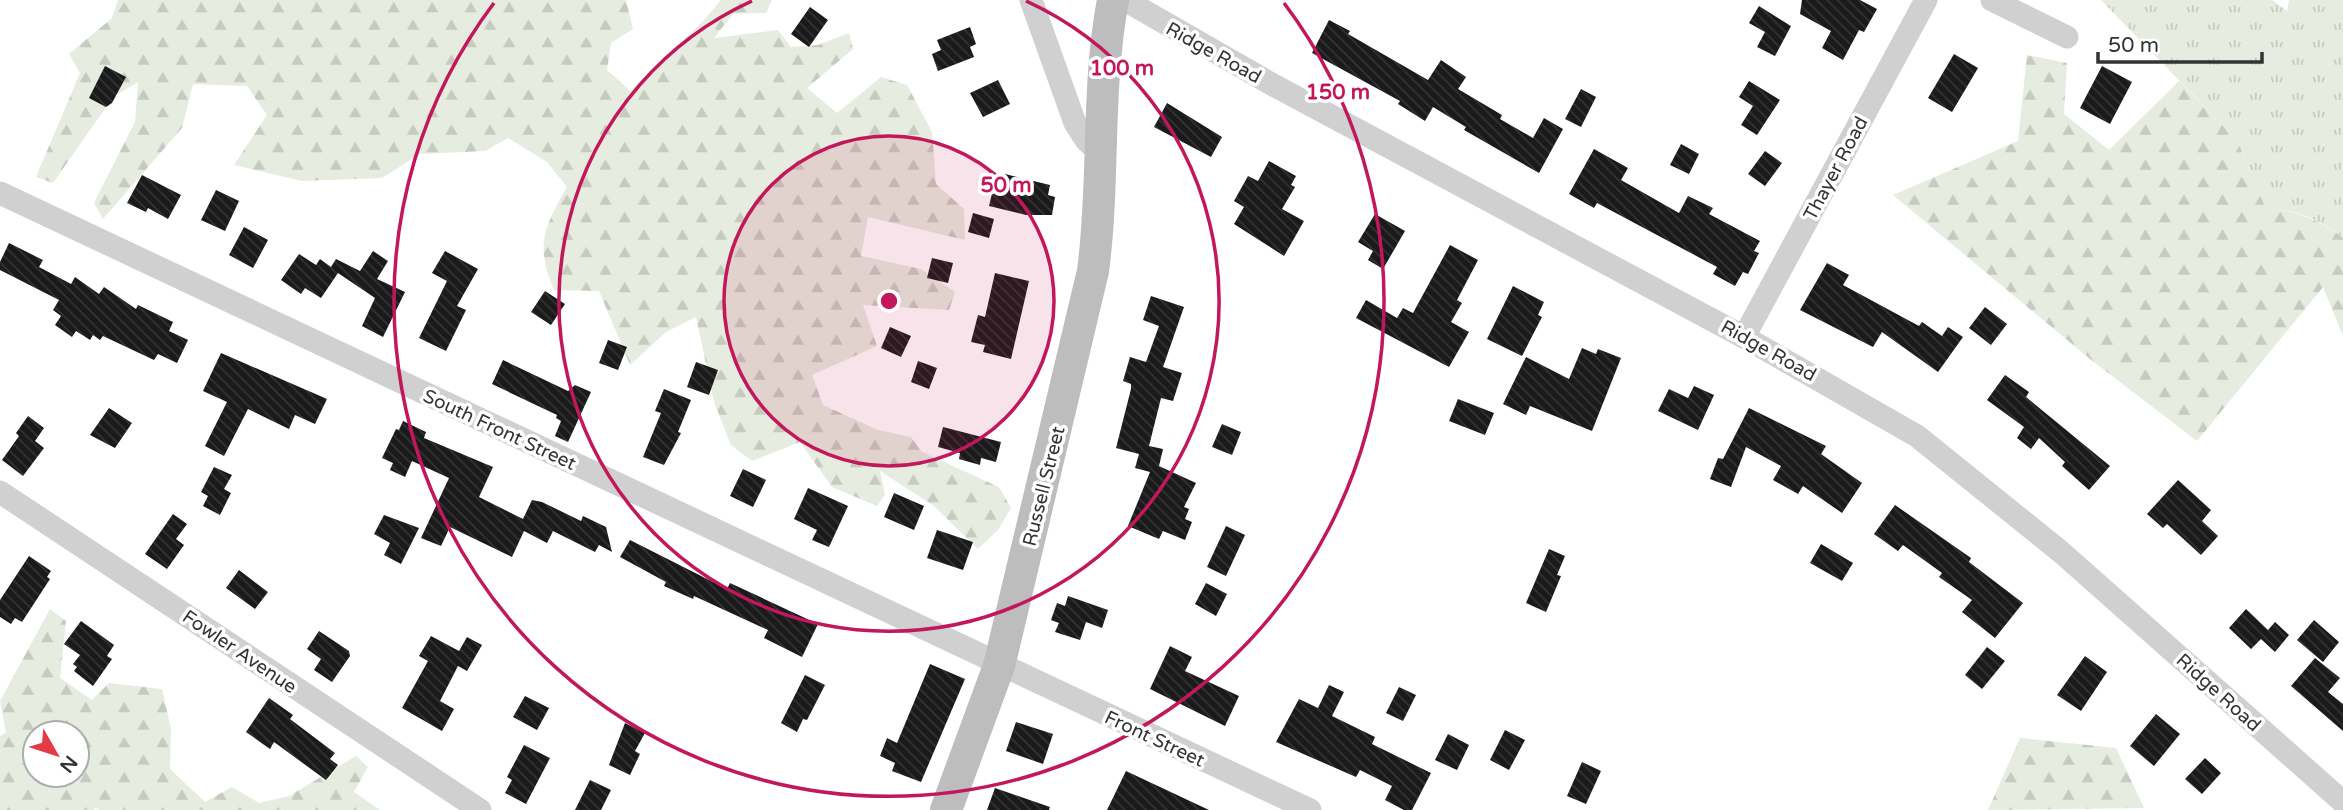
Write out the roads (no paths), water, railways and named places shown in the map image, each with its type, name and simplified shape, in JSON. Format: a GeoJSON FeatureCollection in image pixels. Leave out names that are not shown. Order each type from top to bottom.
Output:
{"type":"FeatureCollection","features":[{"type":"Feature","properties":{"kind":"main road","name":"Russell Street"},"geometry":{"type":"LineString","coordinates":[[946,810],[999,666],[1093,271],[1101,154],[1103,72],[1113,0]]}},
{"type":"Feature","properties":{"kind":"street"},"geometry":{"type":"LineString","coordinates":[[1031,0],[1075,123],[1086,140],[1101,154]]}},
{"type":"Feature","properties":{"kind":"street","name":"Ridge Road"},"geometry":{"type":"LineString","coordinates":[[1125,0],[1275,86],[1744,337],[1917,436],[2061,552],[2343,802]]}},
{"type":"Feature","properties":{"kind":"street","name":"Thayer Road"},"geometry":{"type":"LineString","coordinates":[[1744,337],[1926,0]]}},
{"type":"Feature","properties":{"kind":"street"},"geometry":{"type":"LineString","coordinates":[[1992,0],[2067,37]]}},
{"type":"Feature","properties":{"kind":"street","name":"South Front Street"},"geometry":{"type":"LineString","coordinates":[[0,193],[999,666]]}},
{"type":"Feature","properties":{"kind":"street","name":"Fowler Avenue"},"geometry":{"type":"LineString","coordinates":[[0,492],[480,810]]}},
{"type":"Feature","properties":{"kind":"street","name":"Front Street"},"geometry":{"type":"LineString","coordinates":[[999,666],[1310,810]]}}]}
